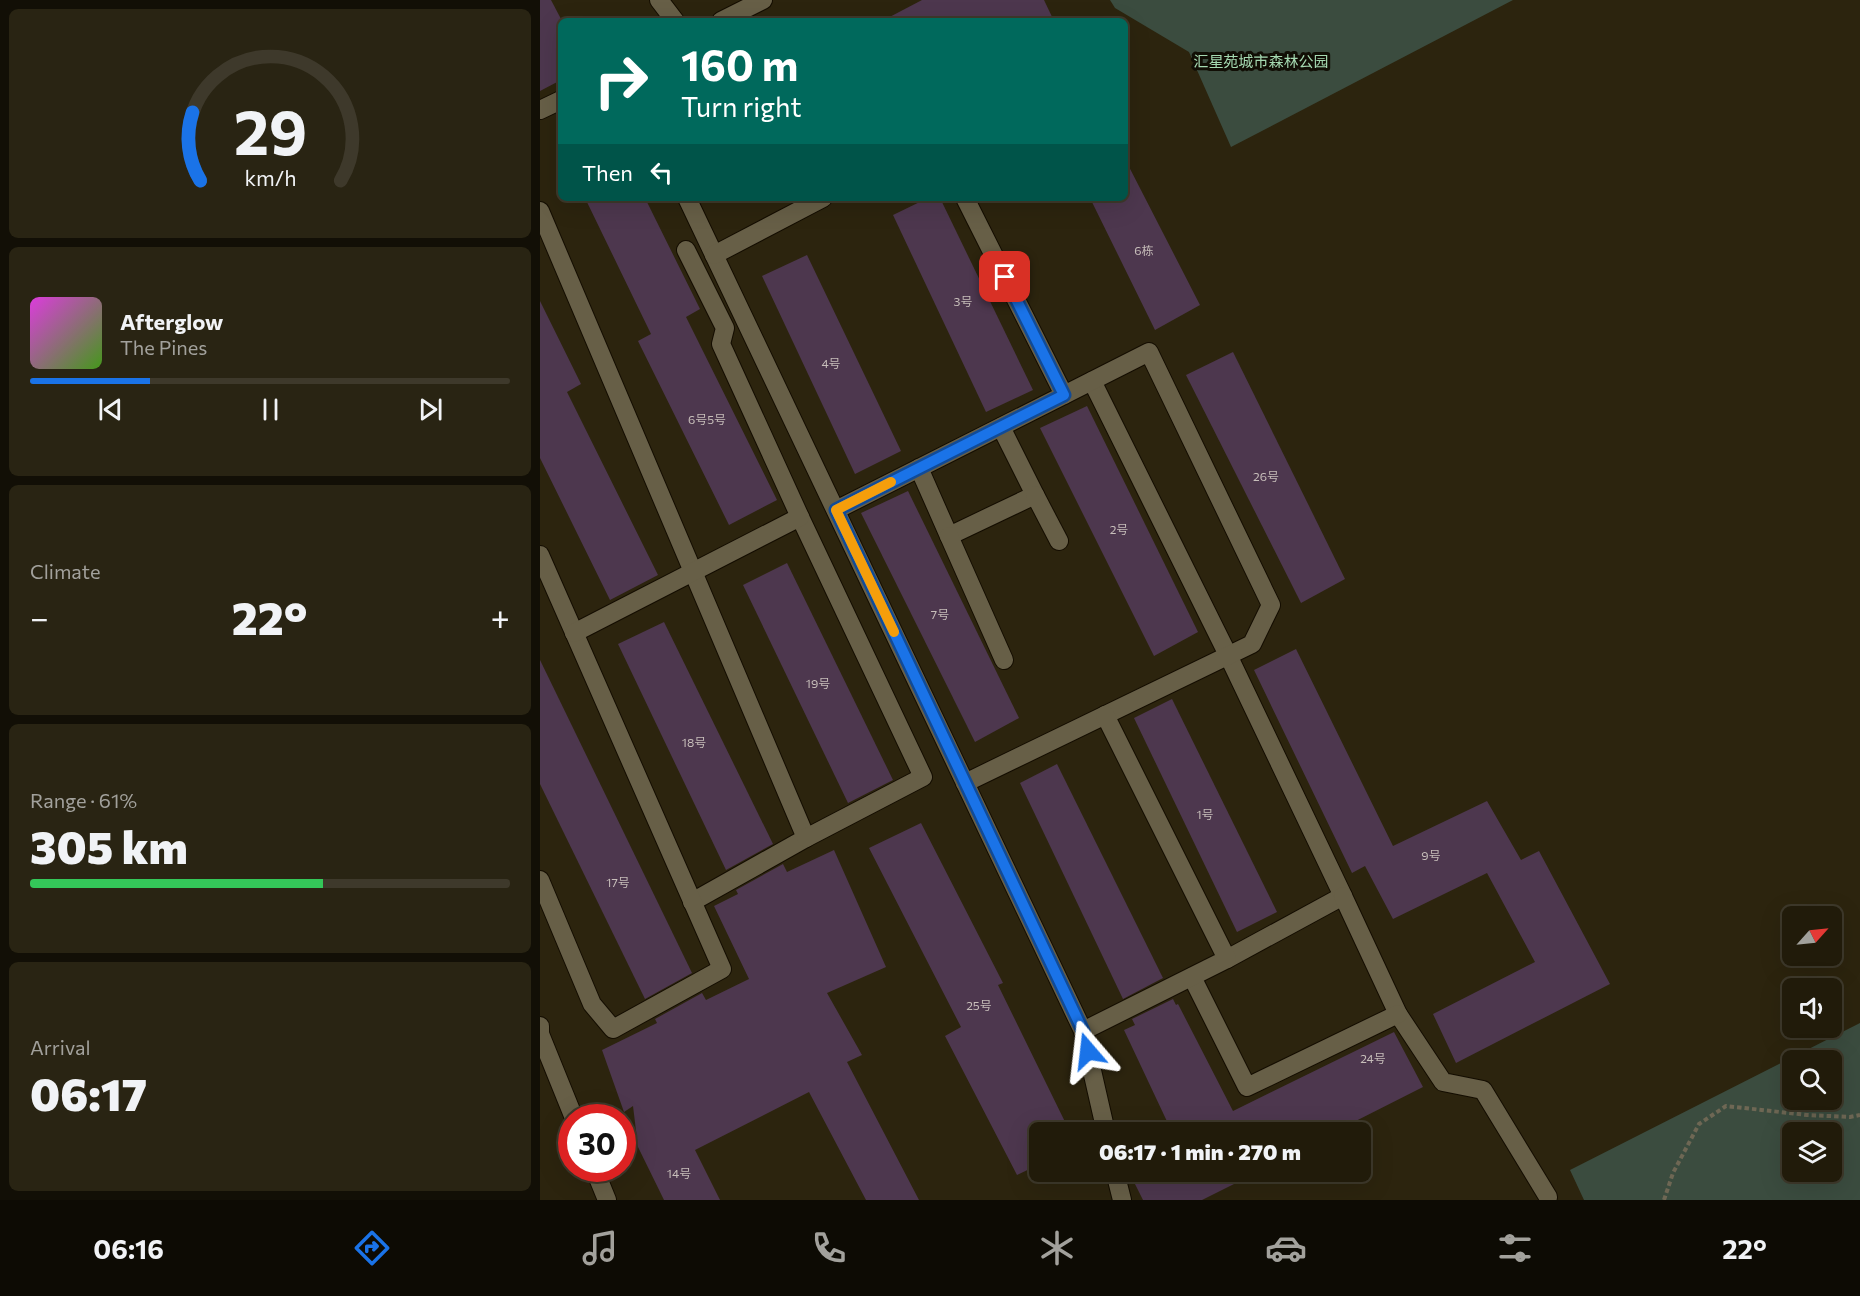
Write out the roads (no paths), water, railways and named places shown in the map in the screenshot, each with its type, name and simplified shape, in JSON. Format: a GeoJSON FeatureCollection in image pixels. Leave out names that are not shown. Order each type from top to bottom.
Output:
{"type":"FeatureCollection","features":[{"type":"Feature","properties":{"kind":"street"},"geometry":{"type":"LineString","coordinates":[[659,0],[673,18]]}},
{"type":"Feature","properties":{"kind":"street"},"geometry":{"type":"LineString","coordinates":[[728,18],[763,0]]}},
{"type":"Feature","properties":{"kind":"street"},"geometry":{"type":"LineString","coordinates":[[540,110],[558,101]]}},
{"type":"Feature","properties":{"kind":"street"},"geometry":{"type":"LineString","coordinates":[[688,201],[1083,1031],[1104,1122]]}},
{"type":"Feature","properties":{"kind":"street"},"geometry":{"type":"LineString","coordinates":[[714,255],[817,201]]}},
{"type":"Feature","properties":{"kind":"street"},"geometry":{"type":"LineString","coordinates":[[967,201],[1064,395]]}},
{"type":"Feature","properties":{"kind":"street"},"geometry":{"type":"LineString","coordinates":[[540,212],[806,838]]}},
{"type":"Feature","properties":{"kind":"street"},"geometry":{"type":"LineString","coordinates":[[686,250],[725,328],[721,344],[923,777],[806,838],[692,902]]}},
{"type":"Feature","properties":{"kind":"street"},"geometry":{"type":"LineString","coordinates":[[836,510],[1149,352],[1271,605],[1252,644],[965,783]]}},
{"type":"Feature","properties":{"kind":"street"},"geometry":{"type":"LineString","coordinates":[[1092,381],[1228,656],[1398,1014],[1443,1082],[1483,1090],[1548,1197]]}},
{"type":"Feature","properties":{"kind":"street"},"geometry":{"type":"LineString","coordinates":[[1001,427],[1059,541]]}},
{"type":"Feature","properties":{"kind":"street"},"geometry":{"type":"LineString","coordinates":[[919,468],[1004,660]]}},
{"type":"Feature","properties":{"kind":"street"},"geometry":{"type":"LineString","coordinates":[[949,536],[1035,495]]}},
{"type":"Feature","properties":{"kind":"street"},"geometry":{"type":"LineString","coordinates":[[574,633],[800,517]]}},
{"type":"Feature","properties":{"kind":"street"},"geometry":{"type":"LineString","coordinates":[[540,555],[722,969],[613,1029],[592,1005],[540,880]]}},
{"type":"Feature","properties":{"kind":"street"},"geometry":{"type":"LineString","coordinates":[[1105,715],[1227,959]]}},
{"type":"Feature","properties":{"kind":"street"},"geometry":{"type":"LineString","coordinates":[[1083,1031],[1227,959],[1343,896]]}},
{"type":"Feature","properties":{"kind":"street"},"geometry":{"type":"LineString","coordinates":[[1192,977],[1247,1086],[1398,1014]]}},
{"type":"Feature","properties":{"kind":"street"},"geometry":{"type":"LineString","coordinates":[[540,1026],[540,1034],[568,1104]]}},
{"type":"Feature","properties":{"kind":"street"},"geometry":{"type":"LineString","coordinates":[[600,1182],[607,1200]]}},
{"type":"Feature","properties":{"kind":"street"},"geometry":{"type":"LineString","coordinates":[[1118,1182],[1122,1200]]}},
{"type":"Feature","properties":{"kind":"park label","name":"汇星苑城市森林公园"},"geometry":{"type":"Point","coordinates":[1261,62]}}]}
